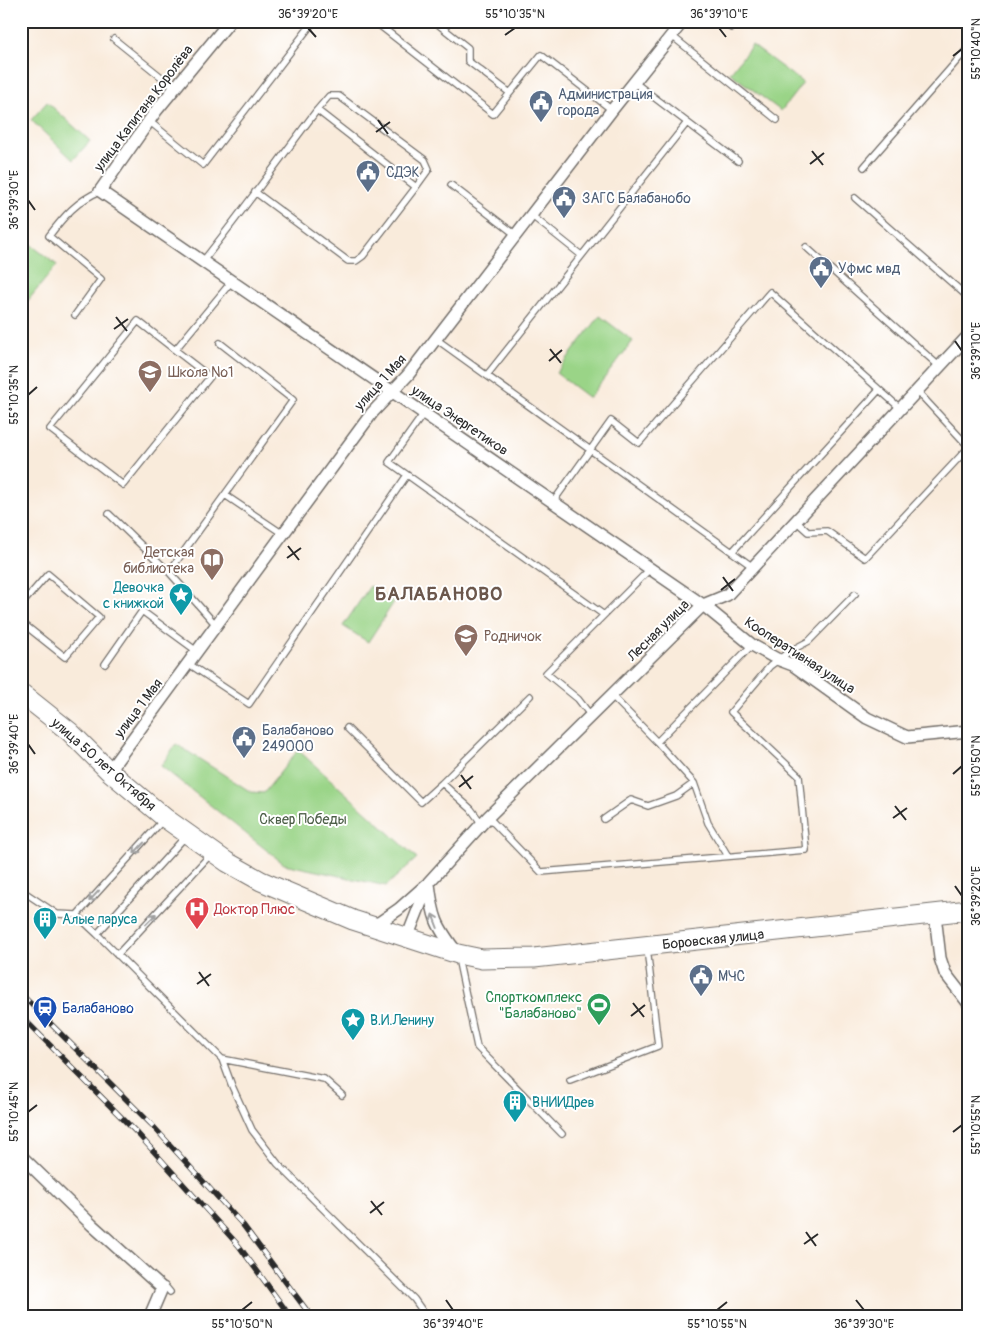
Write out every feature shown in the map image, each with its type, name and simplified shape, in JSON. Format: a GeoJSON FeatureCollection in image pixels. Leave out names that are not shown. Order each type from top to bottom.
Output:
{"type":"FeatureCollection","features":[{"type":"Feature","properties":{"kind":"main road","name":"улица 50 лет Октября"},"geometry":{"type":"LineString","coordinates":[[21,692],[70,732],[109,770],[165,818],[212,852],[261,881],[373,927]]}},
{"type":"Feature","properties":{"kind":"main road","name":"Боровская улица"},"geometry":{"type":"LineString","coordinates":[[373,927],[458,954],[482,959],[534,958],[969,910]]}},
{"type":"Feature","properties":{"kind":"street","name":"улица Капитана Королёва"},"geometry":{"type":"LineString","coordinates":[[100,191],[149,121],[230,21]]}},
{"type":"Feature","properties":{"kind":"street","name":"улица 1 Мая"},"geometry":{"type":"LineString","coordinates":[[109,770],[198,652],[372,413],[436,339],[683,21]]}},
{"type":"Feature","properties":{"kind":"street","name":"улица Энергетиков"},"geometry":{"type":"LineString","coordinates":[[100,191],[704,605]]}},
{"type":"Feature","properties":{"kind":"street","name":"Лесная улица"},"geometry":{"type":"LineString","coordinates":[[407,938],[429,882],[485,821],[704,605],[727,595],[918,392],[969,335]]}},
{"type":"Feature","properties":{"kind":"street","name":"Кооперативная улица"},"geometry":{"type":"LineString","coordinates":[[704,605],[752,644],[793,666],[867,718],[907,738],[969,730]]}},
{"type":"Feature","properties":{"kind":"street"},"geometry":{"type":"LineString","coordinates":[[373,927],[429,882]]}},
{"type":"Feature","properties":{"kind":"street"},"geometry":{"type":"LineString","coordinates":[[429,882],[432,913],[438,928],[458,954]]}},
{"type":"Feature","properties":{"kind":"street"},"geometry":{"type":"LineString","coordinates":[[935,915],[940,958],[945,973],[969,1004]]}},
{"type":"Feature","properties":{"kind":"street"},"geometry":{"type":"LineString","coordinates":[[21,1156],[92,1225],[166,1290],[150,1316]]}},
{"type":"Feature","properties":{"kind":"lane"},"geometry":{"type":"LineString","coordinates":[[149,121],[203,165],[314,21]]}},
{"type":"Feature","properties":{"kind":"lane"},"geometry":{"type":"LineString","coordinates":[[374,21],[493,114],[541,55],[612,110]]}},
{"type":"Feature","properties":{"kind":"lane"},"geometry":{"type":"LineString","coordinates":[[434,21],[468,48],[468,61],[510,93]]}},
{"type":"Feature","properties":{"kind":"lane"},"geometry":{"type":"LineString","coordinates":[[720,21],[732,28],[740,21]]}},
{"type":"Feature","properties":{"kind":"lane"},"geometry":{"type":"LineString","coordinates":[[672,36],[777,120]]}},
{"type":"Feature","properties":{"kind":"lane"},"geometry":{"type":"LineString","coordinates":[[114,39],[175,88]]}},
{"type":"Feature","properties":{"kind":"lane"},"geometry":{"type":"LineString","coordinates":[[864,167],[969,47]]}},
{"type":"Feature","properties":{"kind":"lane"},"geometry":{"type":"LineString","coordinates":[[634,82],[686,124],[738,161]]}},
{"type":"Feature","properties":{"kind":"lane"},"geometry":{"type":"LineString","coordinates":[[203,261],[255,192],[317,110],[329,96],[339,96],[425,160],[429,169],[363,256],[356,261],[348,261],[255,192]]}},
{"type":"Feature","properties":{"kind":"lane"},"geometry":{"type":"LineString","coordinates":[[317,110],[416,187]]}},
{"type":"Feature","properties":{"kind":"lane"},"geometry":{"type":"LineString","coordinates":[[487,376],[686,124]]}},
{"type":"Feature","properties":{"kind":"lane"},"geometry":{"type":"LineString","coordinates":[[451,185],[516,235]]}},
{"type":"Feature","properties":{"kind":"lane"},"geometry":{"type":"LineString","coordinates":[[75,315],[101,279],[49,236],[68,211],[87,196],[100,191]]}},
{"type":"Feature","properties":{"kind":"lane"},"geometry":{"type":"LineString","coordinates":[[855,198],[968,296]]}},
{"type":"Feature","properties":{"kind":"lane"},"geometry":{"type":"LineString","coordinates":[[531,215],[581,255]]}},
{"type":"Feature","properties":{"kind":"lane"},"geometry":{"type":"LineString","coordinates":[[806,247],[940,367]]}},
{"type":"Feature","properties":{"kind":"lane"},"geometry":{"type":"LineString","coordinates":[[175,350],[232,281]]}},
{"type":"Feature","properties":{"kind":"lane"},"geometry":{"type":"LineString","coordinates":[[553,502],[611,421],[639,443],[770,292],[902,409]]}},
{"type":"Feature","properties":{"kind":"lane"},"geometry":{"type":"LineString","coordinates":[[138,321],[175,350],[210,378],[123,485],[50,429],[138,321]]}},
{"type":"Feature","properties":{"kind":"lane"},"geometry":{"type":"LineString","coordinates":[[436,339],[754,567]]}},
{"type":"Feature","properties":{"kind":"lane"},"geometry":{"type":"LineString","coordinates":[[169,572],[293,400],[220,344]]}},
{"type":"Feature","properties":{"kind":"lane"},"geometry":{"type":"LineString","coordinates":[[732,552],[879,390]]}},
{"type":"Feature","properties":{"kind":"lane"},"geometry":{"type":"LineString","coordinates":[[797,522],[808,532],[827,531],[865,558],[969,447],[918,392]]}},
{"type":"Feature","properties":{"kind":"lane"},"geometry":{"type":"LineString","coordinates":[[424,413],[389,462],[604,615]]}},
{"type":"Feature","properties":{"kind":"lane"},"geometry":{"type":"LineString","coordinates":[[189,664],[249,704],[407,475]]}},
{"type":"Feature","properties":{"kind":"lane"},"geometry":{"type":"LineString","coordinates":[[225,495],[283,534]]}},
{"type":"Feature","properties":{"kind":"lane"},"geometry":{"type":"LineString","coordinates":[[109,514],[169,572],[217,626]]}},
{"type":"Feature","properties":{"kind":"lane"},"geometry":{"type":"LineString","coordinates":[[591,716],[578,699],[546,674],[650,569]]}},
{"type":"Feature","properties":{"kind":"lane"},"geometry":{"type":"LineString","coordinates":[[21,605],[48,574],[99,616],[65,657],[21,622]]}},
{"type":"Feature","properties":{"kind":"lane"},"geometry":{"type":"LineString","coordinates":[[442,783],[541,872],[806,850],[799,776],[731,712],[777,659],[809,641],[855,594]]}},
{"type":"Feature","properties":{"kind":"lane"},"geometry":{"type":"LineString","coordinates":[[105,664],[142,610],[198,652]]}},
{"type":"Feature","properties":{"kind":"lane"},"geometry":{"type":"LineString","coordinates":[[657,742],[752,644]]}},
{"type":"Feature","properties":{"kind":"lane"},"geometry":{"type":"LineString","coordinates":[[347,728],[421,802],[530,696]]}},
{"type":"Feature","properties":{"kind":"lane"},"geometry":{"type":"LineString","coordinates":[[612,696],[694,783],[708,823],[728,856]]}},
{"type":"Feature","properties":{"kind":"lane"},"geometry":{"type":"LineString","coordinates":[[604,818],[631,800],[648,806],[676,796],[694,783]]}},
{"type":"Feature","properties":{"kind":"lane"},"geometry":{"type":"LineString","coordinates":[[77,915],[165,818]]}},
{"type":"Feature","properties":{"kind":"lane"},"geometry":{"type":"LineString","coordinates":[[97,934],[187,835]]}},
{"type":"Feature","properties":{"kind":"lane"},"geometry":{"type":"LineString","coordinates":[[117,954],[212,852]]}},
{"type":"Feature","properties":{"kind":"lane"},"geometry":{"type":"LineString","coordinates":[[21,890],[56,914],[77,915],[222,1059],[252,1130],[278,1164],[414,1299],[426,1316]]}},
{"type":"Feature","properties":{"kind":"lane"},"geometry":{"type":"LineString","coordinates":[[570,1080],[658,1046],[647,946]]}},
{"type":"Feature","properties":{"kind":"lane"},"geometry":{"type":"LineString","coordinates":[[458,954],[477,1047],[562,1134]]}},
{"type":"Feature","properties":{"kind":"lane"},"geometry":{"type":"LineString","coordinates":[[222,1059],[324,1079],[342,1096]]}},
{"type":"Feature","properties":{"kind":"green space"},"geometry":{"type":"Polygon","coordinates":[[[752,45],[803,83],[781,111],[730,73],[752,45]]]}},
{"type":"Feature","properties":{"kind":"green space"},"geometry":{"type":"Polygon","coordinates":[[[47,102],[90,141],[73,160],[31,120],[47,102]]]}},
{"type":"Feature","properties":{"kind":"green space"},"geometry":{"type":"Polygon","coordinates":[[[21,237],[57,265],[21,309],[21,237]]]}},
{"type":"Feature","properties":{"kind":"green space"},"geometry":{"type":"Polygon","coordinates":[[[600,316],[633,341],[589,398],[556,373],[600,316]]]}},
{"type":"Feature","properties":{"kind":"green space"},"geometry":{"type":"Polygon","coordinates":[[[370,586],[394,602],[368,642],[343,626],[370,586]]]}},
{"type":"Feature","properties":{"kind":"green space","name":"Сквер Победы"},"geometry":{"type":"Polygon","coordinates":[[[176,744],[251,792],[264,793],[298,750],[417,858],[386,886],[284,864],[161,766],[176,744]]]}},
{"type":"Feature","properties":{"kind":"railway"},"geometry":{"type":"LineString","coordinates":[[21,994],[151,1124],[243,1225],[311,1316]]}},
{"type":"Feature","properties":{"kind":"railway"},"geometry":{"type":"LineString","coordinates":[[21,1016],[138,1134],[239,1246],[290,1316]]}},
{"type":"Feature","properties":{"kind":"place","name":"Администрация города"},"geometry":{"type":"Point","coordinates":[541,123]}},
{"type":"Feature","properties":{"kind":"place","name":"СДЭК"},"geometry":{"type":"Point","coordinates":[368,193]}},
{"type":"Feature","properties":{"kind":"place","name":"ЗАГС Балабанобо"},"geometry":{"type":"Point","coordinates":[564,219]}},
{"type":"Feature","properties":{"kind":"place","name":"Уфмс мвд"},"geometry":{"type":"Point","coordinates":[821,289]}},
{"type":"Feature","properties":{"kind":"place","name":"Школа №1"},"geometry":{"type":"Point","coordinates":[150,393]}},
{"type":"Feature","properties":{"kind":"place","name":"Детская библиотека"},"geometry":{"type":"Point","coordinates":[212,581]}},
{"type":"Feature","properties":{"kind":"place","name":"Девочка с книжкой"},"geometry":{"type":"Point","coordinates":[181,616]}},
{"type":"Feature","properties":{"kind":"place","name":"Родничок"},"geometry":{"type":"Point","coordinates":[466,657]}},
{"type":"Feature","properties":{"kind":"place","name":"Балабаново 249000"},"geometry":{"type":"Point","coordinates":[244,759]}},
{"type":"Feature","properties":{"kind":"place","name":"Доктор Плюс"},"geometry":{"type":"Point","coordinates":[197,930]}},
{"type":"Feature","properties":{"kind":"place","name":"Алые паруса"},"geometry":{"type":"Point","coordinates":[45,940]}},
{"type":"Feature","properties":{"kind":"place","name":"МЧС"},"geometry":{"type":"Point","coordinates":[701,997]}},
{"type":"Feature","properties":{"kind":"place","name":"Спорткомплекс \"Балабаново\""},"geometry":{"type":"Point","coordinates":[599,1026]}},
{"type":"Feature","properties":{"kind":"place","name":"Балабаново"},"geometry":{"type":"Point","coordinates":[45,1029]}},
{"type":"Feature","properties":{"kind":"place","name":"В.И.Ленину"},"geometry":{"type":"Point","coordinates":[353,1041]}},
{"type":"Feature","properties":{"kind":"place","name":"ВНИИДрев"},"geometry":{"type":"Point","coordinates":[515,1123]}},
{"type":"Feature","properties":{"kind":"district","name":"БАЛАБАНОВО"},"geometry":{"type":"Point","coordinates":[439,593]}}]}
